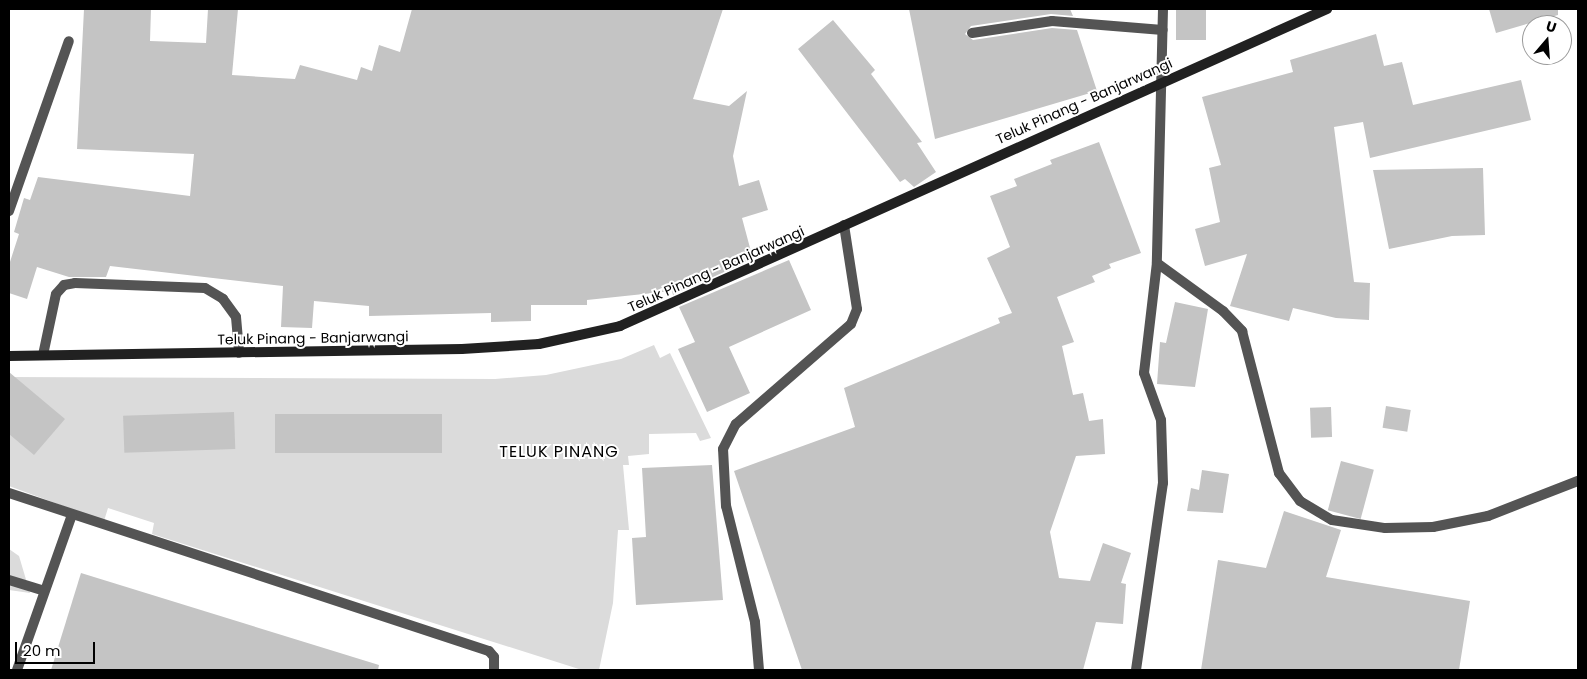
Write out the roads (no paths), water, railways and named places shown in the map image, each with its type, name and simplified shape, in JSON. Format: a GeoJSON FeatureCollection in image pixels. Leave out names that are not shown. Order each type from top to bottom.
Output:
{"type":"FeatureCollection","features":[{"type":"Feature","properties":{"kind":"main road","name":"Teluk Pinang - Banjarwangi"},"geometry":{"type":"LineString","coordinates":[[9,356],[462,349],[566,338],[620,326],[680,303],[844,225],[1327,9]]}},
{"type":"Feature","properties":{"kind":"street"},"geometry":{"type":"LineString","coordinates":[[1136,670],[1163,484],[1161,420],[1144,374],[1157,262],[1159,83],[1164,9]]}},
{"type":"Feature","properties":{"kind":"street"},"geometry":{"type":"LineString","coordinates":[[972,33],[1052,21],[1162,30]]}},
{"type":"Feature","properties":{"kind":"street"},"geometry":{"type":"LineString","coordinates":[[9,212],[69,41]]}},
{"type":"Feature","properties":{"kind":"street"},"geometry":{"type":"LineString","coordinates":[[759,670],[755,622],[726,506],[723,449],[736,424],[851,324],[857,308],[844,225]]}},
{"type":"Feature","properties":{"kind":"street"},"geometry":{"type":"LineString","coordinates":[[1157,262],[1223,311],[1242,331],[1279,473],[1300,501],[1332,520],[1385,528],[1433,527],[1488,516],[1578,481]]}},
{"type":"Feature","properties":{"kind":"street"},"geometry":{"type":"LineString","coordinates":[[43,355],[56,294],[64,285],[75,283],[205,288],[223,299],[236,317],[239,353]]}},
{"type":"Feature","properties":{"kind":"street"},"geometry":{"type":"LineString","coordinates":[[9,493],[489,651],[494,657],[494,670]]}},
{"type":"Feature","properties":{"kind":"street"},"geometry":{"type":"LineString","coordinates":[[17,670],[42,590],[72,515]]}},
{"type":"Feature","properties":{"kind":"street"},"geometry":{"type":"LineString","coordinates":[[9,580],[42,590]]}},
{"type":"Feature","properties":{"kind":"district","name":"TELUK PINANG"},"geometry":{"type":"Point","coordinates":[559,452]}}]}
